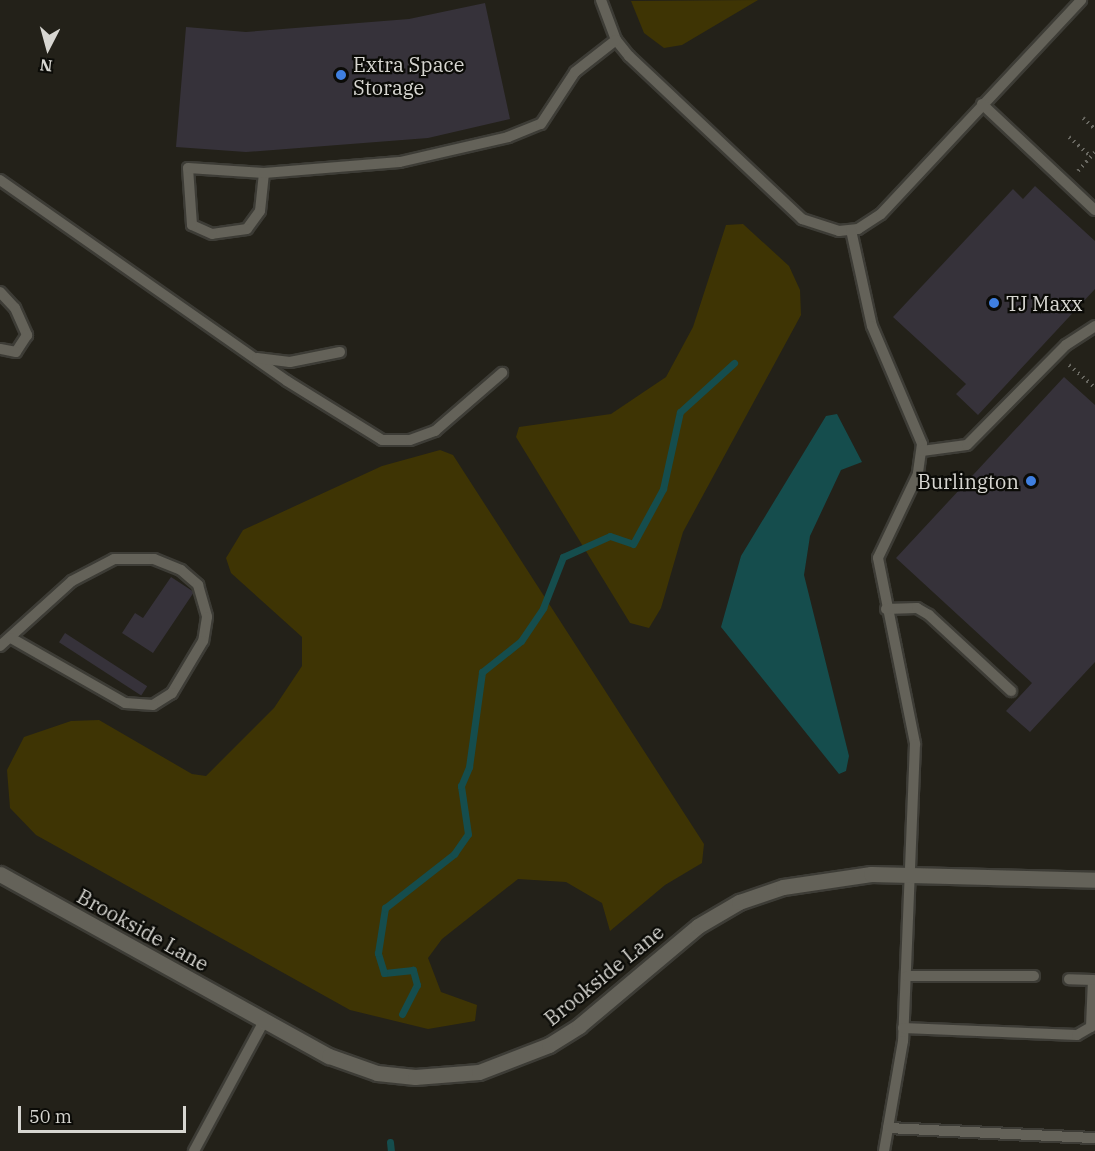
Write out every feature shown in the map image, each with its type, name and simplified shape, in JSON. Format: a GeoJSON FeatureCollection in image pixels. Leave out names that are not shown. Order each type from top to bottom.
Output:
{"type":"FeatureCollection","features":[{"type":"Feature","properties":{"kind":"street","name":"Brookside Lane"},"geometry":{"type":"LineString","coordinates":[[0,874],[344,1064],[377,1073],[435,1077],[479,1072],[564,1036],[674,945],[739,903],[808,880],[911,875],[1095,880]]}},
{"type":"Feature","properties":{"kind":"lane"},"geometry":{"type":"LineString","coordinates":[[601,0],[616,40],[802,219],[819,229],[851,230],[881,214],[1081,0]]}},
{"type":"Feature","properties":{"kind":"lane"},"geometry":{"type":"LineString","coordinates":[[264,172],[260,211],[247,229],[225,236],[192,225],[188,168],[264,172],[429,158],[532,129],[547,118],[575,72],[616,40]]}},
{"type":"Feature","properties":{"kind":"lane"},"geometry":{"type":"LineString","coordinates":[[982,104],[1095,210]]}},
{"type":"Feature","properties":{"kind":"lane"},"geometry":{"type":"LineString","coordinates":[[0,180],[252,357],[364,431],[395,441],[435,431],[502,373]]}},
{"type":"Feature","properties":{"kind":"lane"},"geometry":{"type":"LineString","coordinates":[[851,230],[872,326],[922,451],[918,474],[879,550],[886,609],[915,744],[907,976],[903,1028],[884,1151]]}},
{"type":"Feature","properties":{"kind":"lane"},"geometry":{"type":"LineString","coordinates":[[0,292],[15,308],[27,335],[16,352],[0,349]]}},
{"type":"Feature","properties":{"kind":"lane"},"geometry":{"type":"LineString","coordinates":[[922,451],[968,445],[1066,345],[1094,329]]}},
{"type":"Feature","properties":{"kind":"lane"},"geometry":{"type":"LineString","coordinates":[[252,357],[290,362],[339,352]]}},
{"type":"Feature","properties":{"kind":"lane"},"geometry":{"type":"LineString","coordinates":[[0,646],[72,581],[114,559],[154,559],[182,570],[198,585],[207,617],[203,641],[172,693],[153,705],[125,703],[11,638]]}},
{"type":"Feature","properties":{"kind":"lane"},"geometry":{"type":"LineString","coordinates":[[886,609],[917,608],[929,615],[1011,691]]}},
{"type":"Feature","properties":{"kind":"lane"},"geometry":{"type":"LineString","coordinates":[[907,976],[1034,976]]}},
{"type":"Feature","properties":{"kind":"lane"},"geometry":{"type":"LineString","coordinates":[[903,1028],[1077,1035],[1091,1027],[1093,980],[1069,979]]}},
{"type":"Feature","properties":{"kind":"lane"},"geometry":{"type":"LineString","coordinates":[[194,1151],[264,1021]]}},
{"type":"Feature","properties":{"kind":"lane"},"geometry":{"type":"LineString","coordinates":[[888,1128],[1095,1138]]}},
{"type":"Feature","properties":{"kind":"path"},"geometry":{"type":"LineString","coordinates":[[1083,118],[1095,129]]}},
{"type":"Feature","properties":{"kind":"path"},"geometry":{"type":"LineString","coordinates":[[1069,137],[1091,157]]}},
{"type":"Feature","properties":{"kind":"path"},"geometry":{"type":"LineString","coordinates":[[1068,364],[1095,388]]}},
{"type":"Feature","properties":{"kind":"shaded area"},"geometry":{"type":"Polygon","coordinates":[[[758,0],[682,45],[664,48],[644,33],[631,1],[758,0]]]}},
{"type":"Feature","properties":{"kind":"shaded area"},"geometry":{"type":"Polygon","coordinates":[[[743,224],[789,266],[800,290],[801,315],[683,532],[661,608],[649,628],[630,623],[516,437],[519,427],[611,414],[666,377],[693,327],[726,225],[743,224]]]}},
{"type":"Feature","properties":{"kind":"shaded area"},"geometry":{"type":"Polygon","coordinates":[[[440,450],[453,455],[704,844],[702,863],[665,885],[610,931],[602,903],[566,882],[518,879],[442,939],[428,958],[441,992],[477,1005],[475,1021],[428,1029],[350,1010],[36,835],[10,808],[7,770],[24,737],[71,721],[99,720],[192,774],[206,776],[274,708],[302,666],[302,637],[231,573],[226,558],[243,530],[382,466],[440,450]]]}},
{"type":"Feature","properties":{"kind":"water"},"geometry":{"type":"Polygon","coordinates":[[[837,414],[862,462],[841,470],[810,536],[804,575],[849,756],[846,771],[839,774],[721,627],[741,556],[826,416],[837,414]]]}},
{"type":"Feature","properties":{"kind":"building","name":"Extra Space Storage"},"geometry":{"type":"Polygon","coordinates":[[[485,3],[510,119],[428,138],[246,152],[176,147],[186,27],[246,32],[409,19],[485,3]]]}},
{"type":"Feature","properties":{"kind":"building","name":"TJ Maxx"},"geometry":{"type":"Polygon","coordinates":[[[1035,186],[1095,241],[1095,289],[978,415],[956,394],[966,384],[893,317],[1013,189],[1023,199],[1035,186]]]}},
{"type":"Feature","properties":{"kind":"building","name":"Burlington"},"geometry":{"type":"Polygon","coordinates":[[[1064,377],[1095,405],[1095,662],[1030,732],[1006,711],[1032,683],[896,558],[1064,377]]]}},
{"type":"Feature","properties":{"kind":"building"},"geometry":{"type":"Polygon","coordinates":[[[171,577],[194,592],[153,653],[122,633],[135,613],[143,618],[171,577]]]}},
{"type":"Feature","properties":{"kind":"building"},"geometry":{"type":"Polygon","coordinates":[[[65,633],[147,686],[141,696],[59,642],[65,633]]]}},
{"type":"Feature","properties":{"kind":"waterway"},"geometry":{"type":"LineString","coordinates":[[402,1014],[417,985],[413,970],[384,973],[378,953],[385,908],[454,854],[468,834],[461,786],[469,767],[482,672],[521,641],[543,608],[563,557],[610,536],[633,544],[663,489],[680,412],[734,363]]}},
{"type":"Feature","properties":{"kind":"waterway"},"geometry":{"type":"LineString","coordinates":[[390,1142],[391,1151]]}},
{"type":"Feature","properties":{"kind":"place","name":"Extra Space Storage"},"geometry":{"type":"Point","coordinates":[341,75]}},
{"type":"Feature","properties":{"kind":"place","name":"TJ Maxx"},"geometry":{"type":"Point","coordinates":[994,303]}},
{"type":"Feature","properties":{"kind":"place","name":"Burlington"},"geometry":{"type":"Point","coordinates":[1031,481]}}]}
